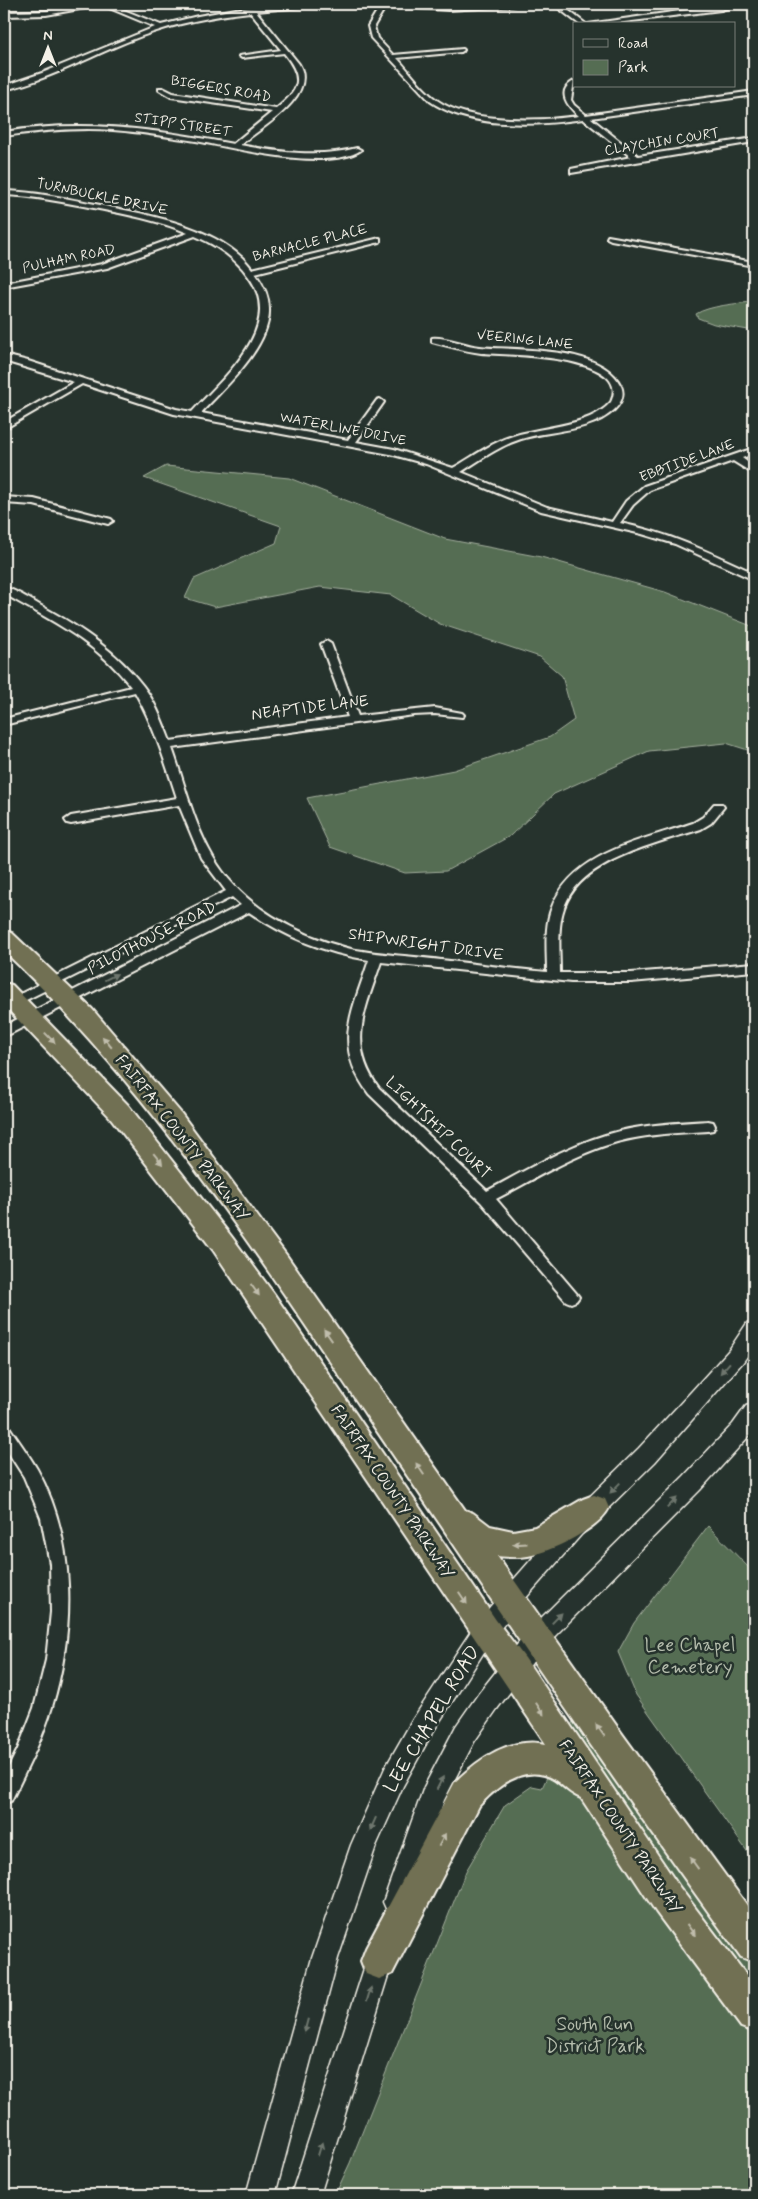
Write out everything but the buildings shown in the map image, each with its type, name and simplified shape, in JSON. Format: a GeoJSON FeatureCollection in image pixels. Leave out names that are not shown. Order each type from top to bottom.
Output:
{"type":"FeatureCollection","features":[{"type":"Feature","properties":{"kind":"highway","name":"FAIRFAX COUNTY PARKWAY"},"geometry":{"type":"LineString","coordinates":[[4,938],[60,991],[94,1027],[164,1111],[216,1179],[325,1330],[536,1639],[671,1832],[754,1944]]}},
{"type":"Feature","properties":{"kind":"highway","name":"FAIRFAX COUNTY PARKWAY"},"geometry":{"type":"LineString","coordinates":[[13,1005],[119,1111],[222,1243],[264,1302],[485,1630],[514,1668],[668,1900],[754,2014]]}},
{"type":"Feature","properties":{"kind":"highway"},"geometry":{"type":"LineString","coordinates":[[444,1505],[464,1524],[483,1538],[514,1544],[530,1543],[550,1536],[594,1508]]}},
{"type":"Feature","properties":{"kind":"highway"},"geometry":{"type":"LineString","coordinates":[[379,1961],[467,1794],[483,1776],[502,1764],[534,1758],[566,1768],[596,1794]]}},
{"type":"Feature","properties":{"kind":"main road","name":"LEE CHAPEL ROAD"},"geometry":{"type":"LineString","coordinates":[[260,2195],[325,1958],[364,1845],[394,1776],[422,1727],[485,1630],[573,1528],[699,1398],[736,1356],[754,1329]]}},
{"type":"Feature","properties":{"kind":"main road"},"geometry":{"type":"LineString","coordinates":[[305,2195],[404,1876],[433,1796],[465,1734],[536,1639],[692,1483],[741,1430],[754,1412]]}},
{"type":"Feature","properties":{"kind":"street"},"geometry":{"type":"LineString","coordinates":[[4,23],[6,14],[46,13],[100,4]]}},
{"type":"Feature","properties":{"kind":"street"},"geometry":{"type":"LineString","coordinates":[[104,4],[161,27]]}},
{"type":"Feature","properties":{"kind":"street"},"geometry":{"type":"LineString","coordinates":[[4,88],[49,74],[161,27],[209,16],[312,4]]}},
{"type":"Feature","properties":{"kind":"street"},"geometry":{"type":"LineString","coordinates":[[513,4],[448,8],[383,4],[373,20],[371,30],[374,38],[432,100],[454,112],[481,118],[559,122],[754,93]]}},
{"type":"Feature","properties":{"kind":"street"},"geometry":{"type":"LineString","coordinates":[[556,4],[580,22]]}},
{"type":"Feature","properties":{"kind":"street"},"geometry":{"type":"LineString","coordinates":[[608,22],[721,8],[735,4]]}},
{"type":"Feature","properties":{"kind":"street"},"geometry":{"type":"LineString","coordinates":[[234,146],[296,95],[301,84],[299,69],[252,10]]}},
{"type":"Feature","properties":{"kind":"street"},"geometry":{"type":"LineString","coordinates":[[392,58],[461,50]]}},
{"type":"Feature","properties":{"kind":"street"},"geometry":{"type":"LineString","coordinates":[[242,56],[286,51]]}},
{"type":"Feature","properties":{"kind":"street"},"geometry":{"type":"LineString","coordinates":[[573,84],[567,92],[568,101],[586,118],[637,158]]}},
{"type":"Feature","properties":{"kind":"street","name":"BIGGERS ROAD"},"geometry":{"type":"LineString","coordinates":[[161,89],[171,95],[277,111]]}},
{"type":"Feature","properties":{"kind":"street","name":"STIPP STREET"},"geometry":{"type":"LineString","coordinates":[[4,134],[52,128],[100,127],[147,132],[306,156],[334,155],[357,150]]}},
{"type":"Feature","properties":{"kind":"street","name":"CLAYCHIN COURT"},"geometry":{"type":"LineString","coordinates":[[574,171],[637,158],[754,140]]}},
{"type":"Feature","properties":{"kind":"street","name":"TURNBUCKLE DRIVE"},"geometry":{"type":"LineString","coordinates":[[4,193],[50,197],[162,221],[195,233],[234,255],[250,272],[258,284],[264,300],[265,313],[262,328],[246,357],[194,415]]}},
{"type":"Feature","properties":{"kind":"street","name":"PULHAM ROAD"},"geometry":{"type":"LineString","coordinates":[[4,285],[104,266],[195,233]]}},
{"type":"Feature","properties":{"kind":"street"},"geometry":{"type":"LineString","coordinates":[[611,238],[754,264]]}},
{"type":"Feature","properties":{"kind":"street","name":"BARNACLE PLACE"},"geometry":{"type":"LineString","coordinates":[[250,272],[288,264],[377,240]]}},
{"type":"Feature","properties":{"kind":"street","name":"VEERING LANE"},"geometry":{"type":"LineString","coordinates":[[435,340],[479,350],[551,356],[581,361],[608,374],[618,386],[619,393],[614,405],[597,417],[515,438],[454,472]]}},
{"type":"Feature","properties":{"kind":"street","name":"WATERLINE DRIVE"},"geometry":{"type":"LineString","coordinates":[[4,358],[25,363],[151,405],[194,415],[391,450],[454,472],[544,509],[578,518],[615,524],[679,542],[754,577]]}},
{"type":"Feature","properties":{"kind":"street"},"geometry":{"type":"LineString","coordinates":[[4,426],[80,382]]}},
{"type":"Feature","properties":{"kind":"street"},"geometry":{"type":"LineString","coordinates":[[350,442],[380,402]]}},
{"type":"Feature","properties":{"kind":"street","name":"EBBTIDE LANE"},"geometry":{"type":"LineString","coordinates":[[615,524],[629,503],[647,488],[754,451]]}},
{"type":"Feature","properties":{"kind":"street"},"geometry":{"type":"LineString","coordinates":[[734,458],[754,470]]}},
{"type":"Feature","properties":{"kind":"street"},"geometry":{"type":"LineString","coordinates":[[4,500],[34,502],[108,521]]}},
{"type":"Feature","properties":{"kind":"street","name":"SHIPWRIGHT DRIVE"},"geometry":{"type":"LineString","coordinates":[[4,590],[89,638],[120,664],[139,688],[151,708],[207,858],[233,892],[250,906],[288,930],[312,941],[351,953],[553,977],[641,977],[754,967]]}},
{"type":"Feature","properties":{"kind":"street"},"geometry":{"type":"LineString","coordinates":[[326,644],[354,719]]}},
{"type":"Feature","properties":{"kind":"street"},"geometry":{"type":"LineString","coordinates":[[4,722],[139,688]]}},
{"type":"Feature","properties":{"kind":"street","name":"NEAPTIDE LANE"},"geometry":{"type":"LineString","coordinates":[[166,745],[424,711],[458,715]]}},
{"type":"Feature","properties":{"kind":"street"},"geometry":{"type":"LineString","coordinates":[[71,820],[184,800]]}},
{"type":"Feature","properties":{"kind":"street"},"geometry":{"type":"LineString","coordinates":[[553,977],[558,909],[564,894],[575,879],[588,869],[610,857],[697,826],[707,820],[718,807]]}},
{"type":"Feature","properties":{"kind":"street","name":"PILOTHOUSE ROAD"},"geometry":{"type":"LineString","coordinates":[[60,991],[233,892]]}},
{"type":"Feature","properties":{"kind":"street","name":"PILOTHOUSE ROAD"},"geometry":{"type":"LineString","coordinates":[[60,991],[250,906]]}},
{"type":"Feature","properties":{"kind":"street","name":"LIGHTSHIP COURT"},"geometry":{"type":"LineString","coordinates":[[376,957],[354,1034],[354,1049],[358,1067],[374,1091],[486,1198],[570,1298]]}},
{"type":"Feature","properties":{"kind":"street"},"geometry":{"type":"LineString","coordinates":[[13,1005],[60,991]]}},
{"type":"Feature","properties":{"kind":"street"},"geometry":{"type":"LineString","coordinates":[[13,1005],[60,991]]}},
{"type":"Feature","properties":{"kind":"street"},"geometry":{"type":"LineString","coordinates":[[4,1032],[13,1005]]}},
{"type":"Feature","properties":{"kind":"street"},"geometry":{"type":"LineString","coordinates":[[486,1198],[575,1152],[606,1140],[642,1132],[708,1126]]}},
{"type":"Feature","properties":{"kind":"street"},"geometry":{"type":"LineString","coordinates":[[4,1433],[14,1444],[34,1480],[50,1522],[59,1568],[61,1597],[56,1656],[49,1688],[27,1751],[4,1795]]}},
{"type":"Feature","properties":{"kind":"green space"},"geometry":{"type":"Polygon","coordinates":[[[754,302],[754,331],[714,324],[698,318],[696,314],[716,307],[754,302]]]}},
{"type":"Feature","properties":{"kind":"green space"},"geometry":{"type":"Polygon","coordinates":[[[166,466],[289,478],[445,539],[541,557],[665,592],[754,627],[754,752],[726,743],[649,751],[554,794],[510,836],[446,871],[405,873],[330,847],[307,798],[454,770],[550,737],[574,720],[562,676],[540,657],[440,624],[391,595],[320,587],[215,607],[185,598],[194,579],[276,543],[281,526],[144,478],[166,466]]]}},
{"type":"Feature","properties":{"kind":"green space","name":"Lee Chapel Cemetery"},"geometry":{"type":"Polygon","coordinates":[[[708,1526],[754,1573],[754,1861],[636,1695],[618,1652],[634,1623],[708,1526]]]}},
{"type":"Feature","properties":{"kind":"green space","name":"South Run District Park"},"geometry":{"type":"Polygon","coordinates":[[[588,1689],[754,1918],[754,2195],[335,2195],[350,2163],[466,1871],[505,1805],[532,1786],[542,1788],[588,1689]]]}}]}
